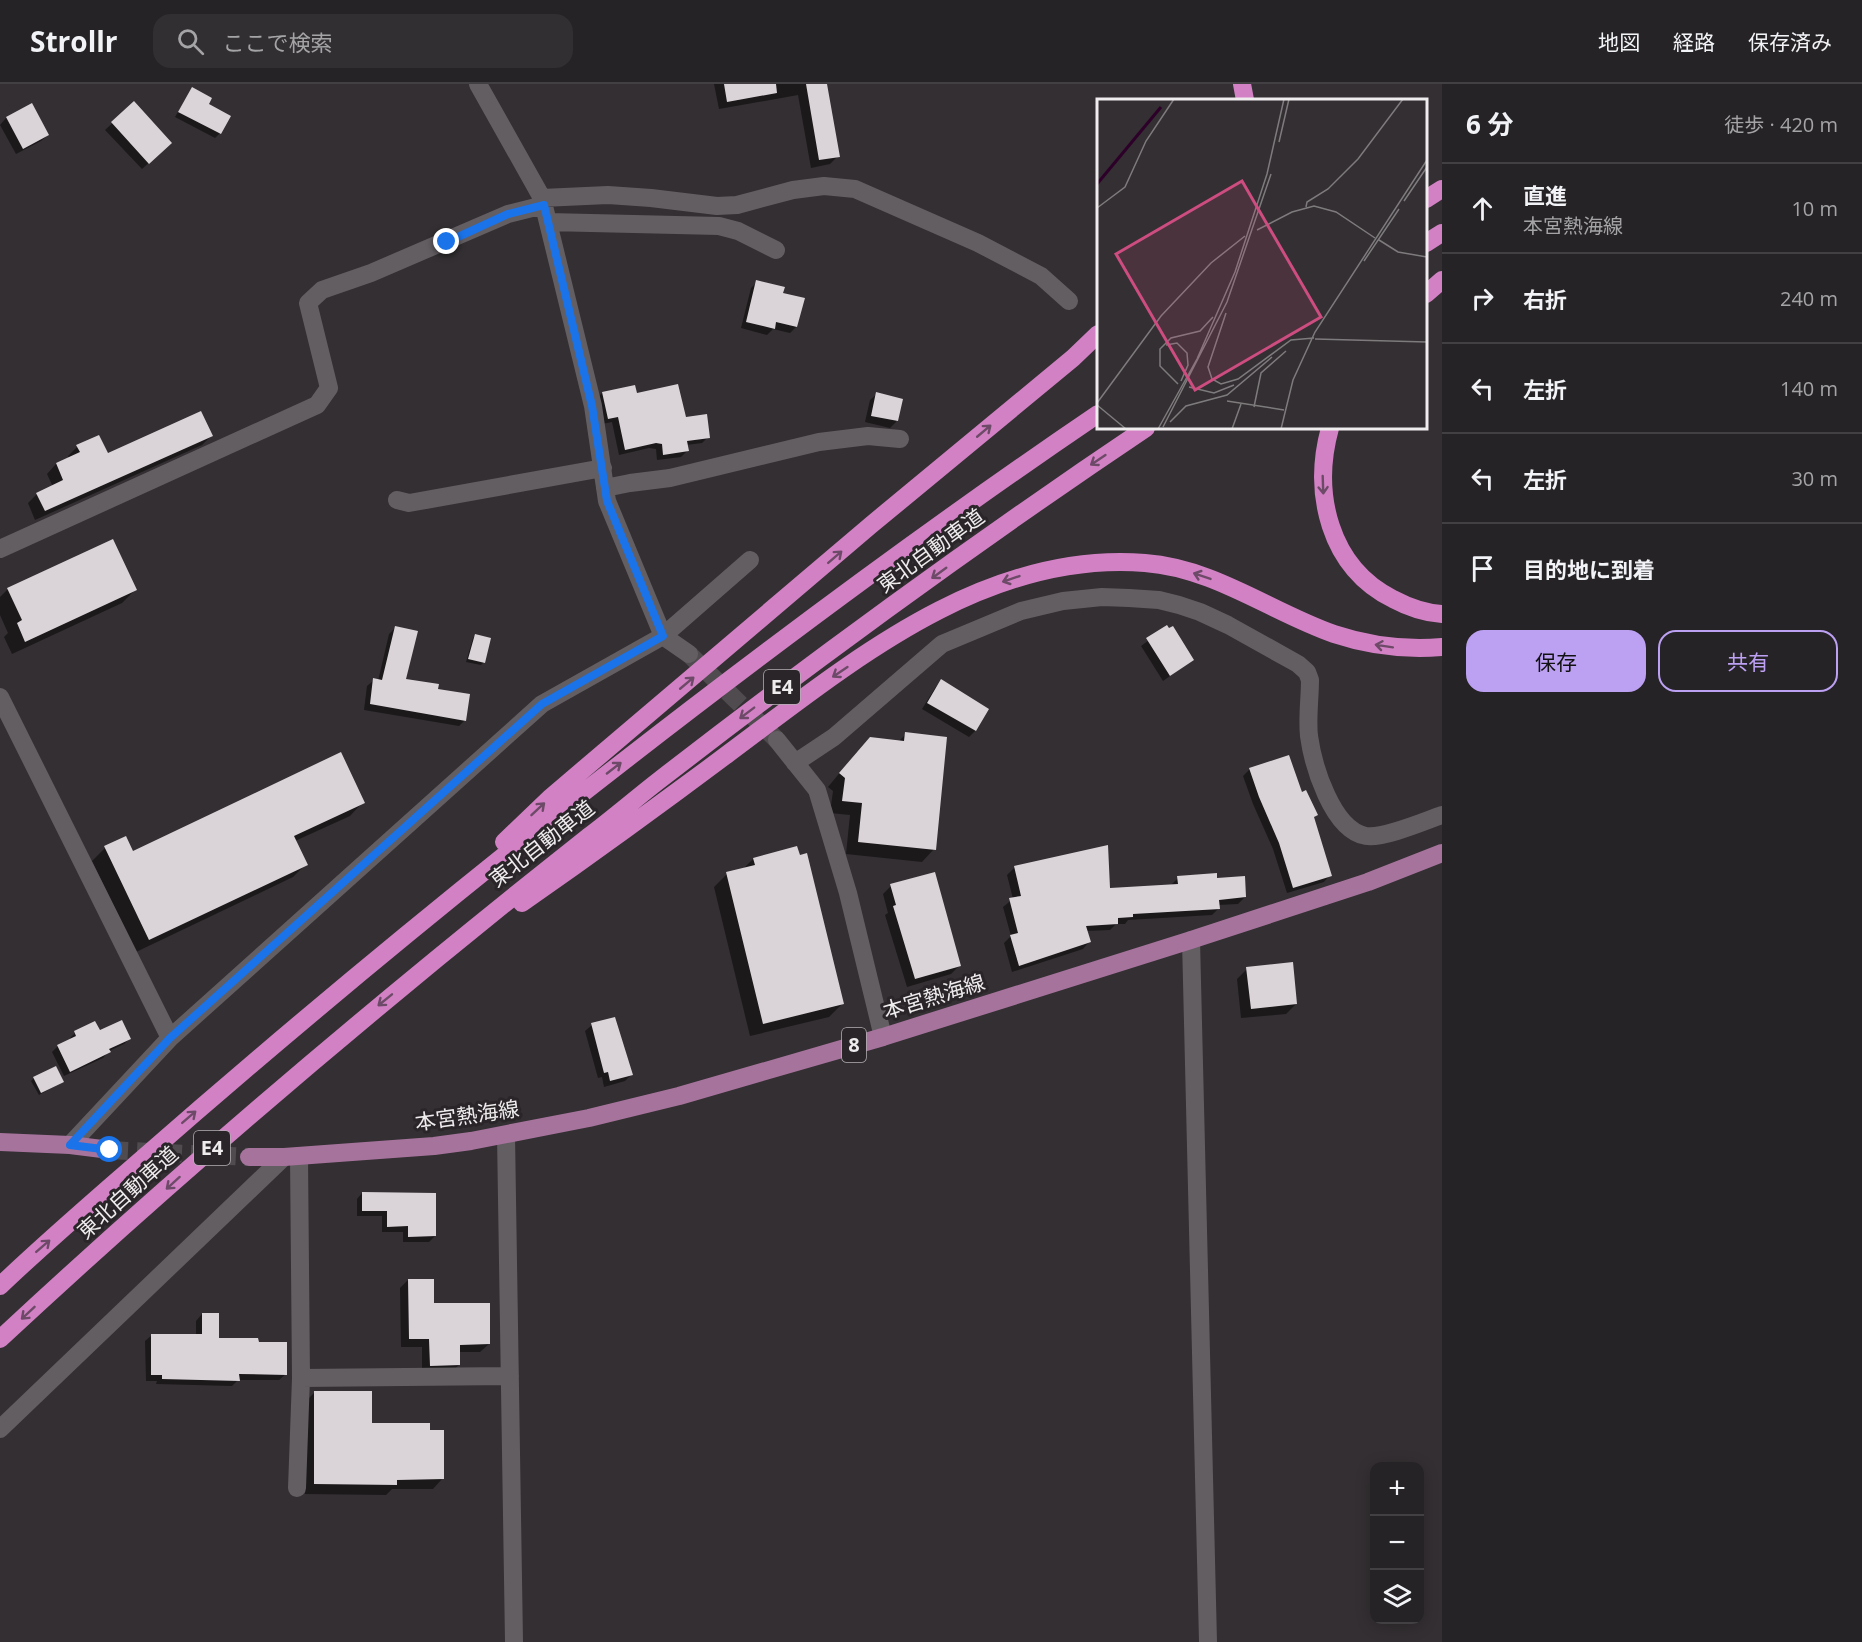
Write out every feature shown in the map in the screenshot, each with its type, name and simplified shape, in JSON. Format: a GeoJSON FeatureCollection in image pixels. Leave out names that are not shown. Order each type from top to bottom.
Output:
{"type":"FeatureCollection","features":[{"type":"Feature","properties":{"kind":"highway"},"geometry":{"type":"LineString","coordinates":[[1242,84],[1245,99]]}},
{"type":"Feature","properties":{"kind":"highway"},"geometry":{"type":"LineString","coordinates":[[1427,199],[1442,189]]}},
{"type":"Feature","properties":{"kind":"highway"},"geometry":{"type":"LineString","coordinates":[[1427,242],[1442,233]]}},
{"type":"Feature","properties":{"kind":"highway"},"geometry":{"type":"LineString","coordinates":[[1427,292],[1442,280]]}},
{"type":"Feature","properties":{"kind":"highway"},"geometry":{"type":"LineString","coordinates":[[404,936],[551,797],[1073,358],[1097,335]]}},
{"type":"Feature","properties":{"kind":"highway","name":"東北自動車道"},"geometry":{"type":"LineString","coordinates":[[0,1286],[326,1000],[486,869],[739,672],[903,551],[1097,415]]}},
{"type":"Feature","properties":{"kind":"highway","name":"東北自動車道"},"geometry":{"type":"LineString","coordinates":[[0,1339],[352,1027],[655,783],[764,700],[1055,489],[1145,429]]}},
{"type":"Feature","properties":{"kind":"highway"},"geometry":{"type":"LineString","coordinates":[[1330,429],[1323,470],[1323,493],[1333,536],[1344,557],[1363,579],[1384,595],[1409,607],[1442,614]]}},
{"type":"Feature","properties":{"kind":"highway"},"geometry":{"type":"LineString","coordinates":[[430,964],[501,918],[598,850],[767,725],[864,657],[940,610],[982,589],[1021,576],[1111,562],[1176,567],[1233,587],[1333,633],[1389,647],[1442,647]]}},
{"type":"Feature","properties":{"kind":"main road","name":"本宮熱海線"},"geometry":{"type":"LineString","coordinates":[[249,1157],[434,1146],[506,1135],[679,1096],[883,1037],[1191,940],[1368,882],[1442,853]]}},
{"type":"Feature","properties":{"kind":"main road"},"geometry":{"type":"LineString","coordinates":[[0,1142],[70,1145],[110,1150]]}},
{"type":"Feature","properties":{"kind":"street"},"geometry":{"type":"LineString","coordinates":[[478,84],[545,208],[592,406],[607,501],[663,636],[689,654]]}},
{"type":"Feature","properties":{"kind":"street"},"geometry":{"type":"LineString","coordinates":[[0,549],[317,405],[329,388],[308,303],[321,290],[371,273],[508,214],[608,195],[717,206],[737,205],[793,190],[824,186],[855,189],[989,249],[1041,276],[1069,301]]}},
{"type":"Feature","properties":{"kind":"street"},"geometry":{"type":"LineString","coordinates":[[545,208],[719,226],[738,231],[776,250]]}},
{"type":"Feature","properties":{"kind":"street"},"geometry":{"type":"LineString","coordinates":[[605,488],[670,478],[819,442],[868,436],[900,439]]}},
{"type":"Feature","properties":{"kind":"street"},"geometry":{"type":"LineString","coordinates":[[397,500],[409,503],[603,468]]}},
{"type":"Feature","properties":{"kind":"street"},"geometry":{"type":"LineString","coordinates":[[70,1145],[170,1038],[542,704],[663,636],[750,560]]}},
{"type":"Feature","properties":{"kind":"street"},"geometry":{"type":"LineString","coordinates":[[795,763],[834,737],[942,644],[1021,611],[1063,601],[1102,597],[1159,600],[1200,612],[1228,625],[1298,664],[1307,672],[1310,680],[1309,735],[1322,786],[1341,819],[1350,829],[1368,837],[1382,835],[1442,815]]}},
{"type":"Feature","properties":{"kind":"street"},"geometry":{"type":"LineString","coordinates":[[0,697],[170,1038]]}},
{"type":"Feature","properties":{"kind":"street"},"geometry":{"type":"LineString","coordinates":[[777,740],[817,790],[848,893],[883,1037]]}},
{"type":"Feature","properties":{"kind":"street"},"geometry":{"type":"LineString","coordinates":[[1191,940],[1208,1642]]}},
{"type":"Feature","properties":{"kind":"street"},"geometry":{"type":"LineString","coordinates":[[506,1135],[514,1642]]}},
{"type":"Feature","properties":{"kind":"street"},"geometry":{"type":"LineString","coordinates":[[292,1156],[301,1378],[297,1488]]}},
{"type":"Feature","properties":{"kind":"street"},"geometry":{"type":"LineString","coordinates":[[0,1429],[292,1156]]}},
{"type":"Feature","properties":{"kind":"street"},"geometry":{"type":"LineString","coordinates":[[301,1378],[510,1376]]}},
{"type":"Feature","properties":{"kind":"building"},"geometry":{"type":"Polygon","coordinates":[[[724,84],[776,84],[777,93],[727,102],[724,84]]]}},
{"type":"Feature","properties":{"kind":"building"},"geometry":{"type":"Polygon","coordinates":[[[806,84],[827,84],[840,157],[819,160],[806,84]]]}},
{"type":"Feature","properties":{"kind":"building"},"geometry":{"type":"Polygon","coordinates":[[[192,87],[212,98],[209,104],[231,116],[221,134],[178,112],[192,87]]]}},
{"type":"Feature","properties":{"kind":"building"},"geometry":{"type":"Polygon","coordinates":[[[134,101],[172,143],[149,164],[111,122],[134,101]]]}},
{"type":"Feature","properties":{"kind":"building"},"geometry":{"type":"Polygon","coordinates":[[[32,103],[49,135],[23,149],[6,117],[32,103]]]}},
{"type":"Feature","properties":{"kind":"building"},"geometry":{"type":"Polygon","coordinates":[[[756,280],[785,287],[783,293],[805,298],[797,327],[776,322],[775,329],[746,322],[756,280]]]}},
{"type":"Feature","properties":{"kind":"building"},"geometry":{"type":"Polygon","coordinates":[[[678,384],[686,417],[707,414],[710,438],[687,441],[689,451],[663,455],[662,444],[656,443],[625,450],[618,417],[608,419],[602,392],[635,385],[637,393],[678,384]]]}},
{"type":"Feature","properties":{"kind":"building"},"geometry":{"type":"Polygon","coordinates":[[[876,392],[903,399],[898,421],[871,416],[876,392]]]}},
{"type":"Feature","properties":{"kind":"building"},"geometry":{"type":"Polygon","coordinates":[[[201,411],[213,436],[45,511],[36,493],[63,480],[56,463],[80,452],[76,445],[99,435],[108,453],[201,411]]]}},
{"type":"Feature","properties":{"kind":"building"},"geometry":{"type":"Polygon","coordinates":[[[113,539],[137,590],[25,642],[17,623],[22,620],[7,588],[113,539]]]}},
{"type":"Feature","properties":{"kind":"building"},"geometry":{"type":"Polygon","coordinates":[[[1167,625],[1169,628],[1173,626],[1194,660],[1170,676],[1146,638],[1167,625]]]}},
{"type":"Feature","properties":{"kind":"building"},"geometry":{"type":"Polygon","coordinates":[[[395,626],[418,631],[406,679],[439,684],[438,689],[470,694],[466,721],[370,704],[373,678],[382,680],[395,626]]]}},
{"type":"Feature","properties":{"kind":"building"},"geometry":{"type":"Polygon","coordinates":[[[475,634],[491,638],[485,663],[468,659],[475,634]]]}},
{"type":"Feature","properties":{"kind":"building"},"geometry":{"type":"Polygon","coordinates":[[[941,679],[989,709],[976,731],[927,703],[941,679]]]}},
{"type":"Feature","properties":{"kind":"building"},"geometry":{"type":"Polygon","coordinates":[[[905,732],[947,737],[936,850],[858,842],[862,803],[842,801],[845,778],[839,773],[870,737],[904,741],[905,732]]]}},
{"type":"Feature","properties":{"kind":"building"},"geometry":{"type":"Polygon","coordinates":[[[341,752],[365,803],[294,836],[308,865],[149,940],[104,846],[126,836],[133,851],[341,752]]]}},
{"type":"Feature","properties":{"kind":"building"},"geometry":{"type":"Polygon","coordinates":[[[1289,755],[1302,792],[1306,790],[1318,815],[1314,817],[1332,876],[1293,888],[1279,843],[1249,768],[1289,755]]]}},
{"type":"Feature","properties":{"kind":"building"},"geometry":{"type":"Polygon","coordinates":[[[1108,845],[1110,888],[1178,884],[1177,876],[1217,873],[1217,878],[1245,876],[1246,897],[1219,900],[1220,909],[1133,914],[1133,917],[1118,918],[1118,924],[1086,926],[1091,942],[1019,966],[1010,935],[1018,933],[1009,898],[1021,896],[1014,866],[1108,845]]]}},
{"type":"Feature","properties":{"kind":"building"},"geometry":{"type":"Polygon","coordinates":[[[797,846],[800,855],[807,853],[844,1004],[763,1024],[726,872],[755,865],[753,858],[797,846]]]}},
{"type":"Feature","properties":{"kind":"building"},"geometry":{"type":"Polygon","coordinates":[[[935,872],[961,966],[915,979],[893,906],[896,905],[890,884],[935,872]]]}},
{"type":"Feature","properties":{"kind":"building"},"geometry":{"type":"Polygon","coordinates":[[[1293,962],[1297,1004],[1251,1009],[1246,967],[1293,962]]]}},
{"type":"Feature","properties":{"kind":"building"},"geometry":{"type":"Polygon","coordinates":[[[615,1017],[633,1075],[610,1081],[608,1072],[604,1073],[591,1023],[615,1017]]]}},
{"type":"Feature","properties":{"kind":"building"},"geometry":{"type":"Polygon","coordinates":[[[122,1020],[131,1039],[109,1049],[111,1052],[70,1072],[57,1045],[76,1036],[74,1031],[95,1021],[100,1030],[122,1020]]]}},
{"type":"Feature","properties":{"kind":"building"},"geometry":{"type":"Polygon","coordinates":[[[56,1066],[64,1082],[41,1093],[33,1077],[56,1066]]]}},
{"type":"Feature","properties":{"kind":"building"},"geometry":{"type":"Polygon","coordinates":[[[362,1192],[436,1193],[436,1236],[408,1237],[408,1226],[387,1227],[387,1211],[362,1211],[362,1192]]]}},
{"type":"Feature","properties":{"kind":"building"},"geometry":{"type":"Polygon","coordinates":[[[408,1279],[434,1279],[434,1303],[490,1303],[490,1344],[460,1345],[460,1365],[430,1366],[429,1339],[409,1339],[408,1279]]]}},
{"type":"Feature","properties":{"kind":"building"},"geometry":{"type":"Polygon","coordinates":[[[202,1313],[219,1313],[219,1338],[258,1338],[259,1342],[287,1342],[287,1375],[239,1374],[240,1381],[162,1379],[162,1375],[151,1375],[151,1334],[202,1334],[202,1313]]]}},
{"type":"Feature","properties":{"kind":"building"},"geometry":{"type":"Polygon","coordinates":[[[314,1391],[372,1391],[372,1423],[430,1423],[430,1430],[444,1430],[444,1479],[397,1480],[397,1485],[314,1484],[314,1391]]]}},
{"type":"Feature","properties":{"kind":"tunnel"},"geometry":{"type":"LineString","coordinates":[[689,654],[777,740]]}},
{"type":"Feature","properties":{"kind":"tunnel"},"geometry":{"type":"LineString","coordinates":[[110,1150],[249,1157]]}},
{"type":"Feature","properties":{"kind":"route"},"geometry":{"type":"LineString","coordinates":[[110,1150],[70,1145],[170,1038],[542,704],[663,636],[607,501],[592,406],[544,205],[508,214],[447,242]]}}]}
